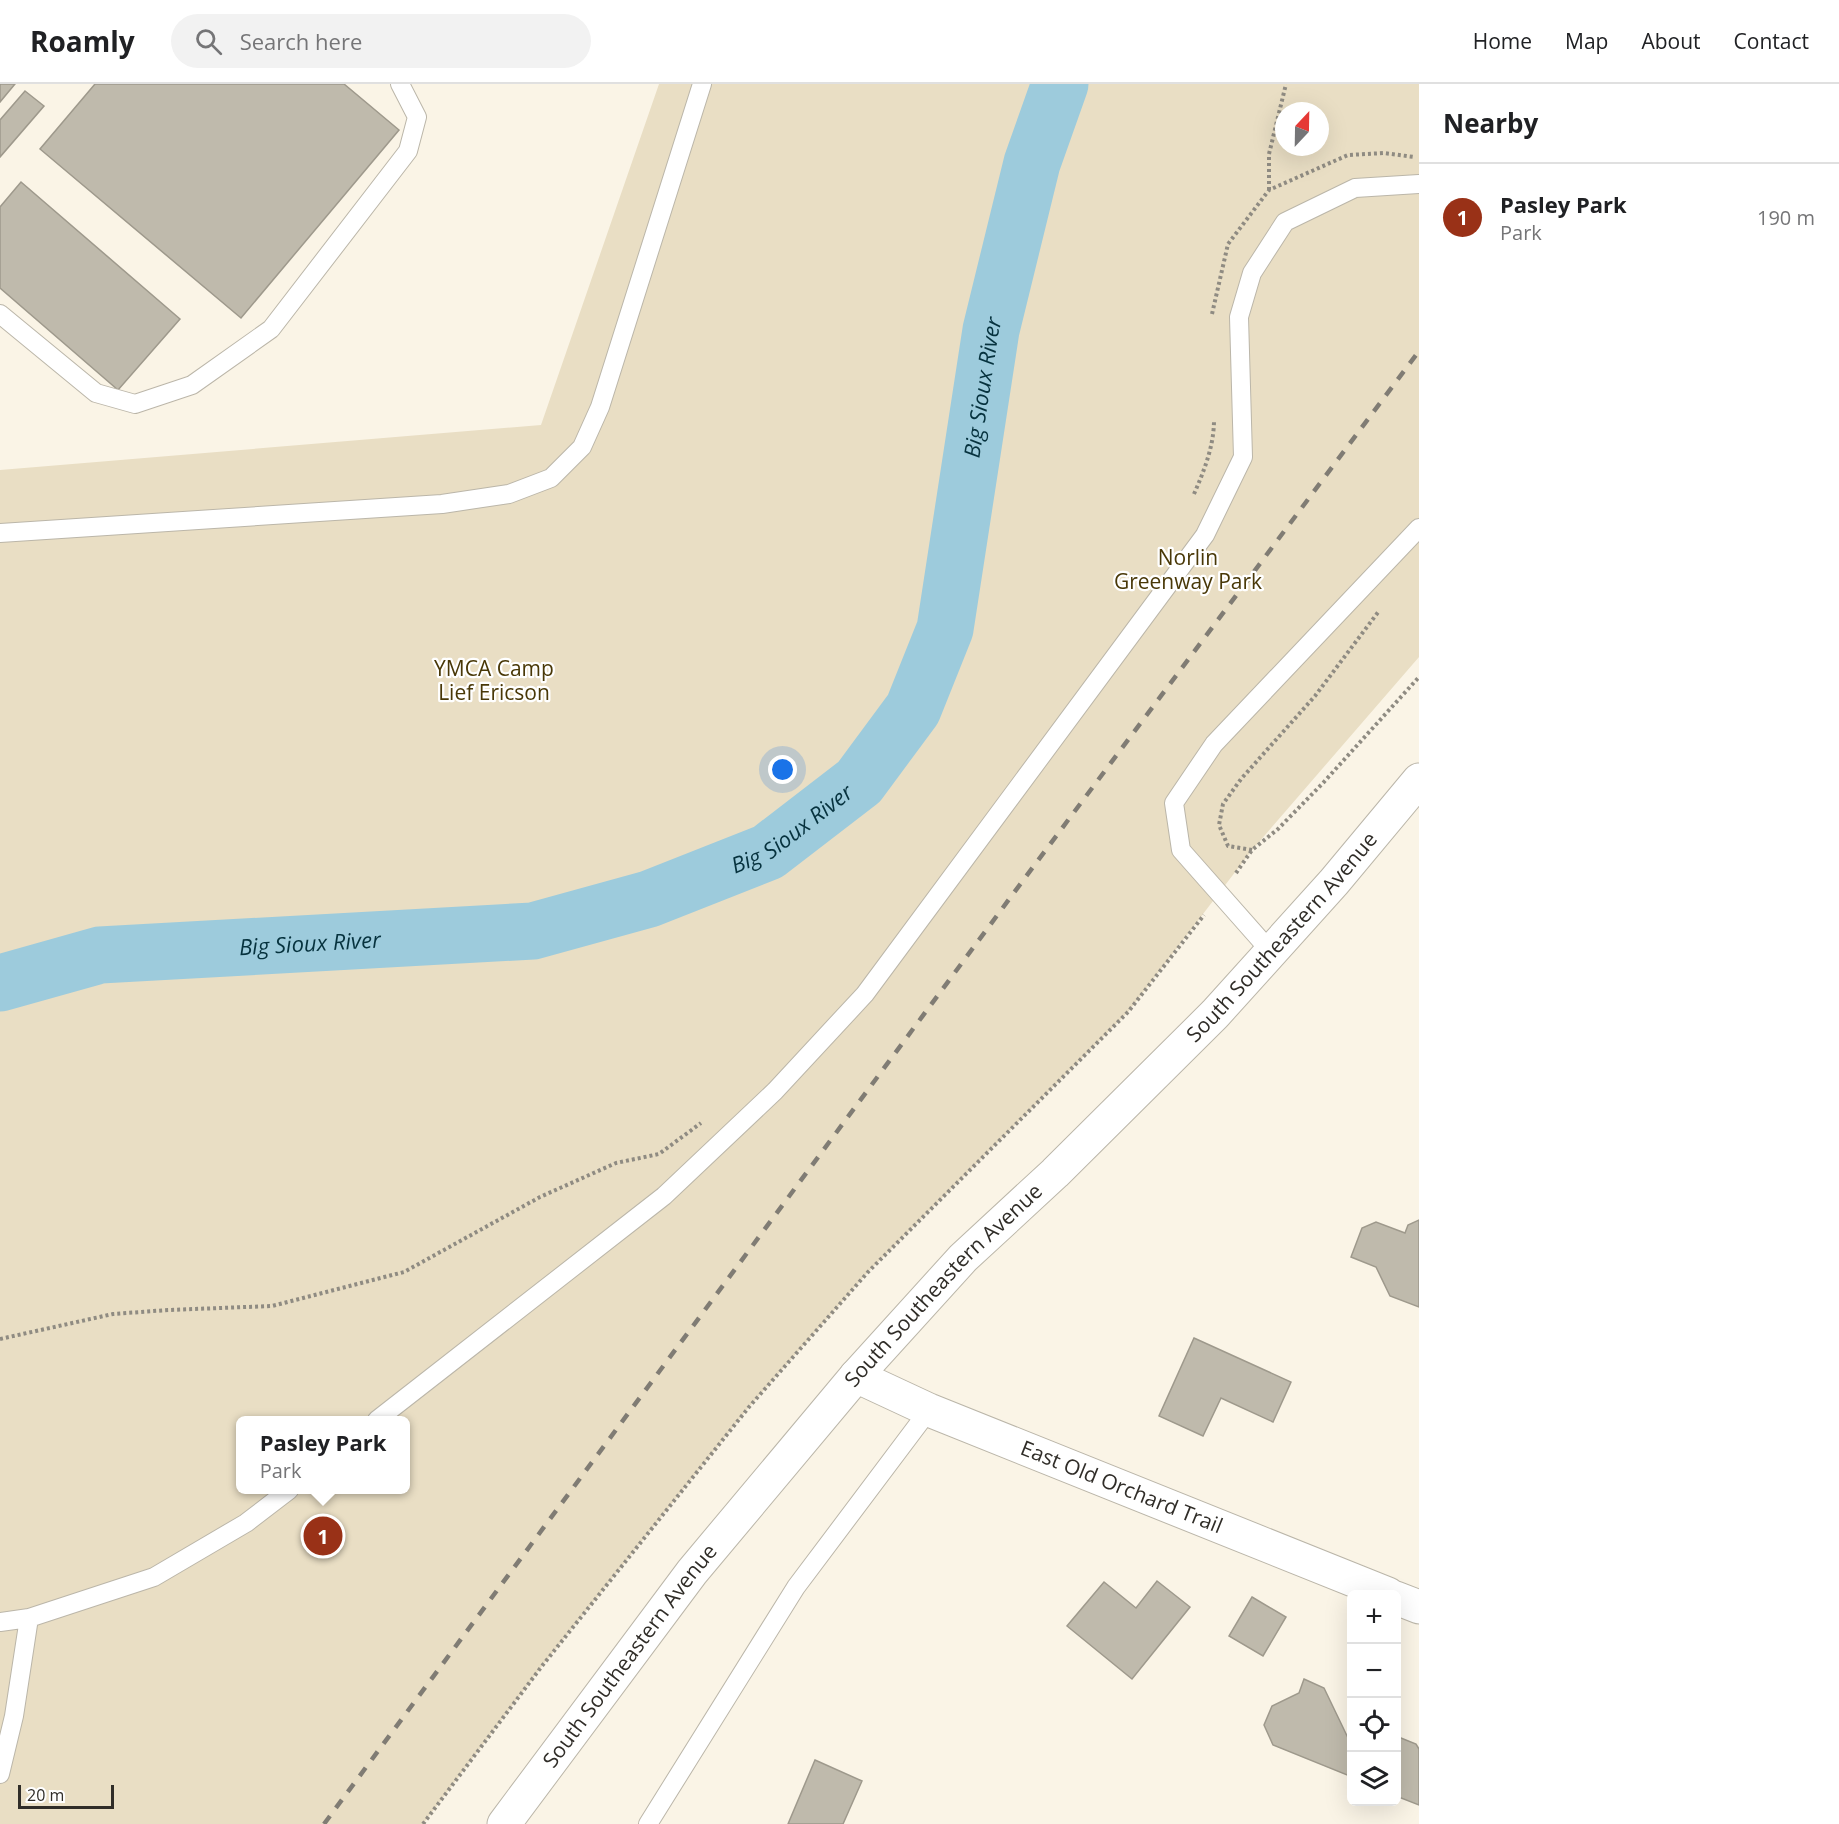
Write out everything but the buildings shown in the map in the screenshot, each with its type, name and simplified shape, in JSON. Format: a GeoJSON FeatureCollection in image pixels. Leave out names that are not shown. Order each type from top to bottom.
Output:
{"type":"FeatureCollection","features":[{"type":"Feature","properties":{"kind":"main road","name":"South Southeastern Avenue"},"geometry":{"type":"LineString","coordinates":[[504,1824],[692,1572],[856,1376],[963,1258],[1063,1165],[1215,1014],[1334,882],[1419,780]]}},
{"type":"Feature","properties":{"kind":"main road","name":"East Old Orchard Trail"},"geometry":{"type":"LineString","coordinates":[[856,1376],[929,1410],[1378,1590]]}},
{"type":"Feature","properties":{"kind":"main road"},"geometry":{"type":"LineString","coordinates":[[1401,1600],[1419,1607]]}},
{"type":"Feature","properties":{"kind":"lane"},"geometry":{"type":"LineString","coordinates":[[0,314],[96,393],[135,404],[192,385],[271,329],[408,151],[417,117],[400,84]]}},
{"type":"Feature","properties":{"kind":"lane"},"geometry":{"type":"LineString","coordinates":[[0,533],[442,504],[509,494],[551,478],[582,447],[600,408],[702,84]]}},
{"type":"Feature","properties":{"kind":"lane"},"geometry":{"type":"LineString","coordinates":[[382,1416],[664,1196],[775,1090],[866,994],[1205,535],[1243,457],[1239,317],[1252,273],[1285,222],[1354,188],[1419,184]]}},
{"type":"Feature","properties":{"kind":"lane"},"geometry":{"type":"LineString","coordinates":[[1272,953],[1181,850],[1174,803],[1214,744],[1419,528]]}},
{"type":"Feature","properties":{"kind":"lane"},"geometry":{"type":"LineString","coordinates":[[648,1824],[796,1587],[929,1410]]}},
{"type":"Feature","properties":{"kind":"lane"},"geometry":{"type":"LineString","coordinates":[[0,1622],[29,1618],[154,1577],[246,1523],[284,1494]]}},
{"type":"Feature","properties":{"kind":"lane"},"geometry":{"type":"LineString","coordinates":[[0,1774],[14,1716],[29,1618]]}},
{"type":"Feature","properties":{"kind":"path"},"geometry":{"type":"LineString","coordinates":[[1212,322],[1212,311],[1228,244],[1269,190],[1269,154],[1286,84]]}},
{"type":"Feature","properties":{"kind":"path"},"geometry":{"type":"LineString","coordinates":[[1191,501],[1205,469],[1214,432],[1214,410]]}},
{"type":"Feature","properties":{"kind":"path"},"geometry":{"type":"LineString","coordinates":[[1252,850],[1228,846],[1219,825],[1223,804],[1241,779],[1315,696],[1385,604]]}},
{"type":"Feature","properties":{"kind":"path"},"geometry":{"type":"LineString","coordinates":[[423,1824],[542,1666],[749,1407],[868,1272],[1128,1012],[1221,895],[1252,850],[1278,829],[1323,783],[1419,677]]}},
{"type":"Feature","properties":{"kind":"path"},"geometry":{"type":"LineString","coordinates":[[0,1339],[113,1314],[272,1306],[404,1272],[540,1197],[616,1163],[659,1154],[706,1119]]}},
{"type":"Feature","properties":{"kind":"green space"},"geometry":{"type":"Polygon","coordinates":[[[659,84],[1419,84],[1419,657],[1252,850],[1128,1012],[868,1272],[749,1407],[542,1666],[423,1824],[0,1824],[0,470],[541,425],[659,84]]]}},
{"type":"Feature","properties":{"kind":"waterway","name":"Big Sioux River"},"geometry":{"type":"LineString","coordinates":[[0,983],[100,955],[533,931],[649,899],[768,852],[859,782],[913,709],[945,629],[991,330],[1032,163],[1060,84]]}},
{"type":"Feature","properties":{"kind":"railway"},"geometry":{"type":"LineString","coordinates":[[324,1824],[1033,867],[1419,351]]}},
{"type":"Feature","properties":{"kind":"place","name":"Pasley Park"},"geometry":{"type":"Point","coordinates":[323,1536]}},
{"type":"Feature","properties":{"kind":"park label","name":"Norlin Greenway Park"},"geometry":{"type":"Point","coordinates":[1188,570]}},
{"type":"Feature","properties":{"kind":"park label","name":"YMCA Camp Lief Ericson"},"geometry":{"type":"Point","coordinates":[494,681]}}]}
